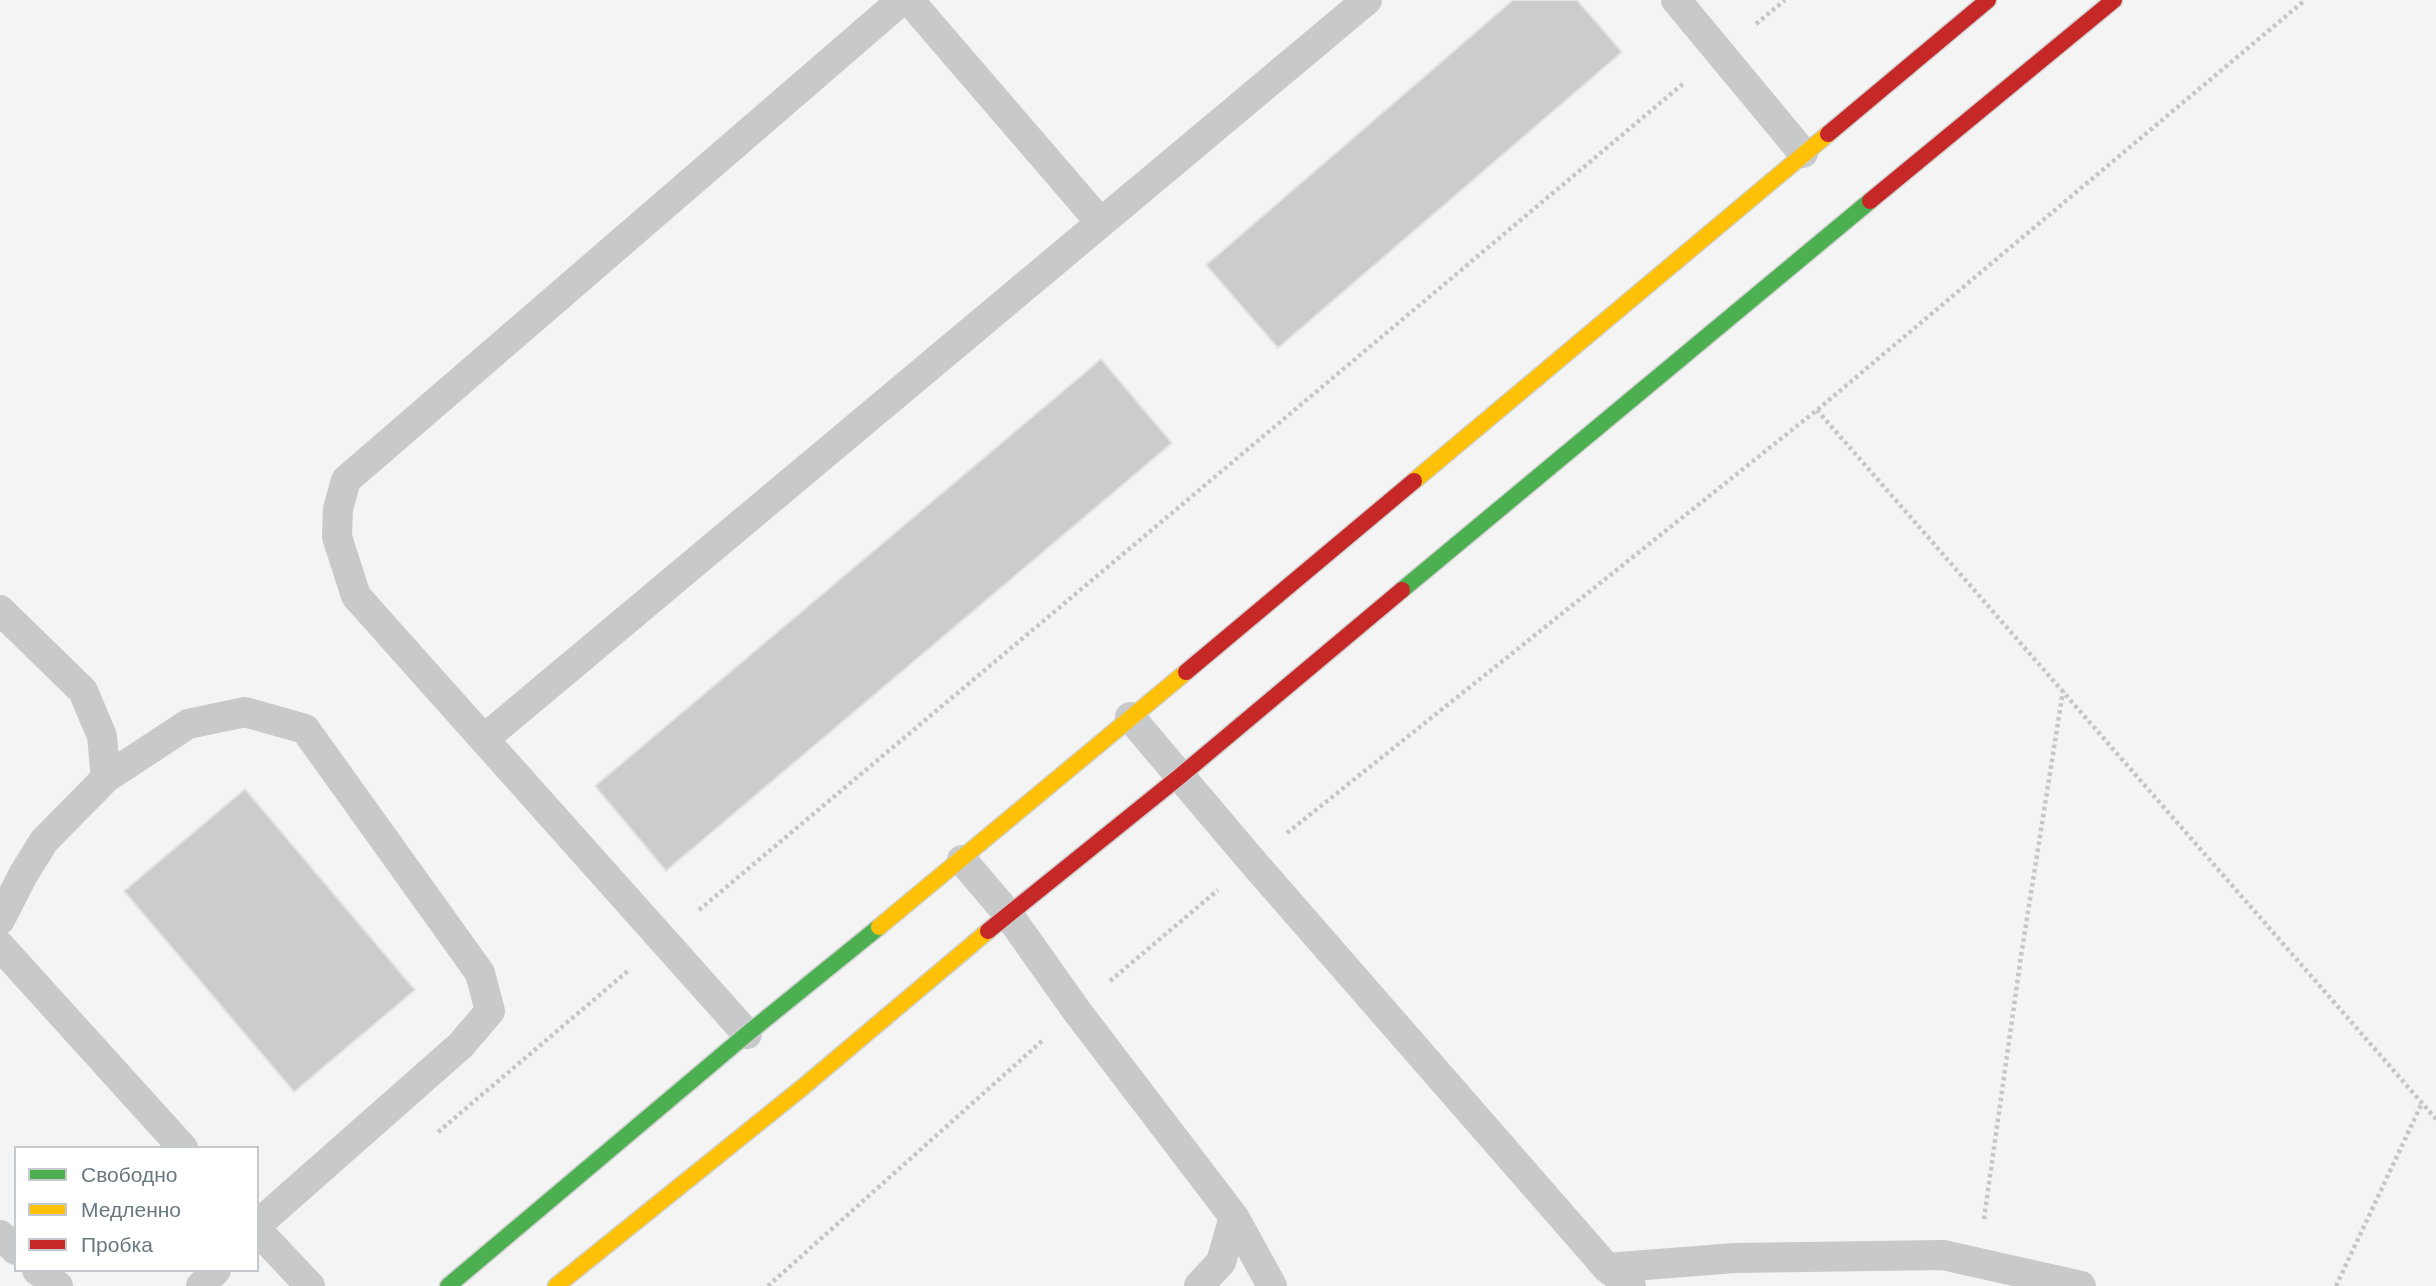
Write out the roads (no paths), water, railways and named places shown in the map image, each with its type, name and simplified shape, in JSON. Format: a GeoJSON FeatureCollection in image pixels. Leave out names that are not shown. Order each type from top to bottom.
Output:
{"type":"FeatureCollection","features":[{"type":"Feature","properties":{"kind":"street"},"geometry":{"type":"LineString","coordinates":[[448,1286],[747,1034],[962,860],[1988,0]]}},
{"type":"Feature","properties":{"kind":"street"},"geometry":{"type":"LineString","coordinates":[[556,1286],[803,1087],[1008,914],[1179,777],[1734,313],[2114,0]]}},
{"type":"Feature","properties":{"kind":"lane"},"geometry":{"type":"LineString","coordinates":[[747,1034],[356,596],[337,537],[338,509],[346,480],[902,0]]}},
{"type":"Feature","properties":{"kind":"lane"},"geometry":{"type":"LineString","coordinates":[[909,0],[1101,223]]}},
{"type":"Feature","properties":{"kind":"lane"},"geometry":{"type":"LineString","coordinates":[[484,739],[1367,0]]}},
{"type":"Feature","properties":{"kind":"lane"},"geometry":{"type":"LineString","coordinates":[[1676,0],[1803,153]]}},
{"type":"Feature","properties":{"kind":"lane"},"geometry":{"type":"LineString","coordinates":[[0,610],[83,691],[102,736],[106,778]]}},
{"type":"Feature","properties":{"kind":"lane"},"geometry":{"type":"LineString","coordinates":[[0,920],[44,841],[106,778],[188,724],[245,712],[305,729],[480,973],[490,1011],[461,1045],[259,1226]]}},
{"type":"Feature","properties":{"kind":"lane"},"geometry":{"type":"LineString","coordinates":[[1130,717],[1252,862],[1607,1268],[1631,1286]]}},
{"type":"Feature","properties":{"kind":"lane"},"geometry":{"type":"LineString","coordinates":[[962,860],[1008,914],[1076,1010],[1234,1217],[1272,1286]]}},
{"type":"Feature","properties":{"kind":"lane"},"geometry":{"type":"LineString","coordinates":[[0,946],[181,1146]]}},
{"type":"Feature","properties":{"kind":"lane"},"geometry":{"type":"LineString","coordinates":[[1199,1286],[1221,1262],[1234,1217]]}},
{"type":"Feature","properties":{"kind":"lane"},"geometry":{"type":"LineString","coordinates":[[259,1230],[310,1286]]}},
{"type":"Feature","properties":{"kind":"lane"},"geometry":{"type":"LineString","coordinates":[[0,1235],[14,1248]]}},
{"type":"Feature","properties":{"kind":"lane"},"geometry":{"type":"LineString","coordinates":[[1607,1268],[1735,1258],[1943,1255],[2081,1286]]}},
{"type":"Feature","properties":{"kind":"lane"},"geometry":{"type":"LineString","coordinates":[[40,1272],[58,1286]]}},
{"type":"Feature","properties":{"kind":"lane"},"geometry":{"type":"LineString","coordinates":[[201,1286],[214,1272]]}}]}
